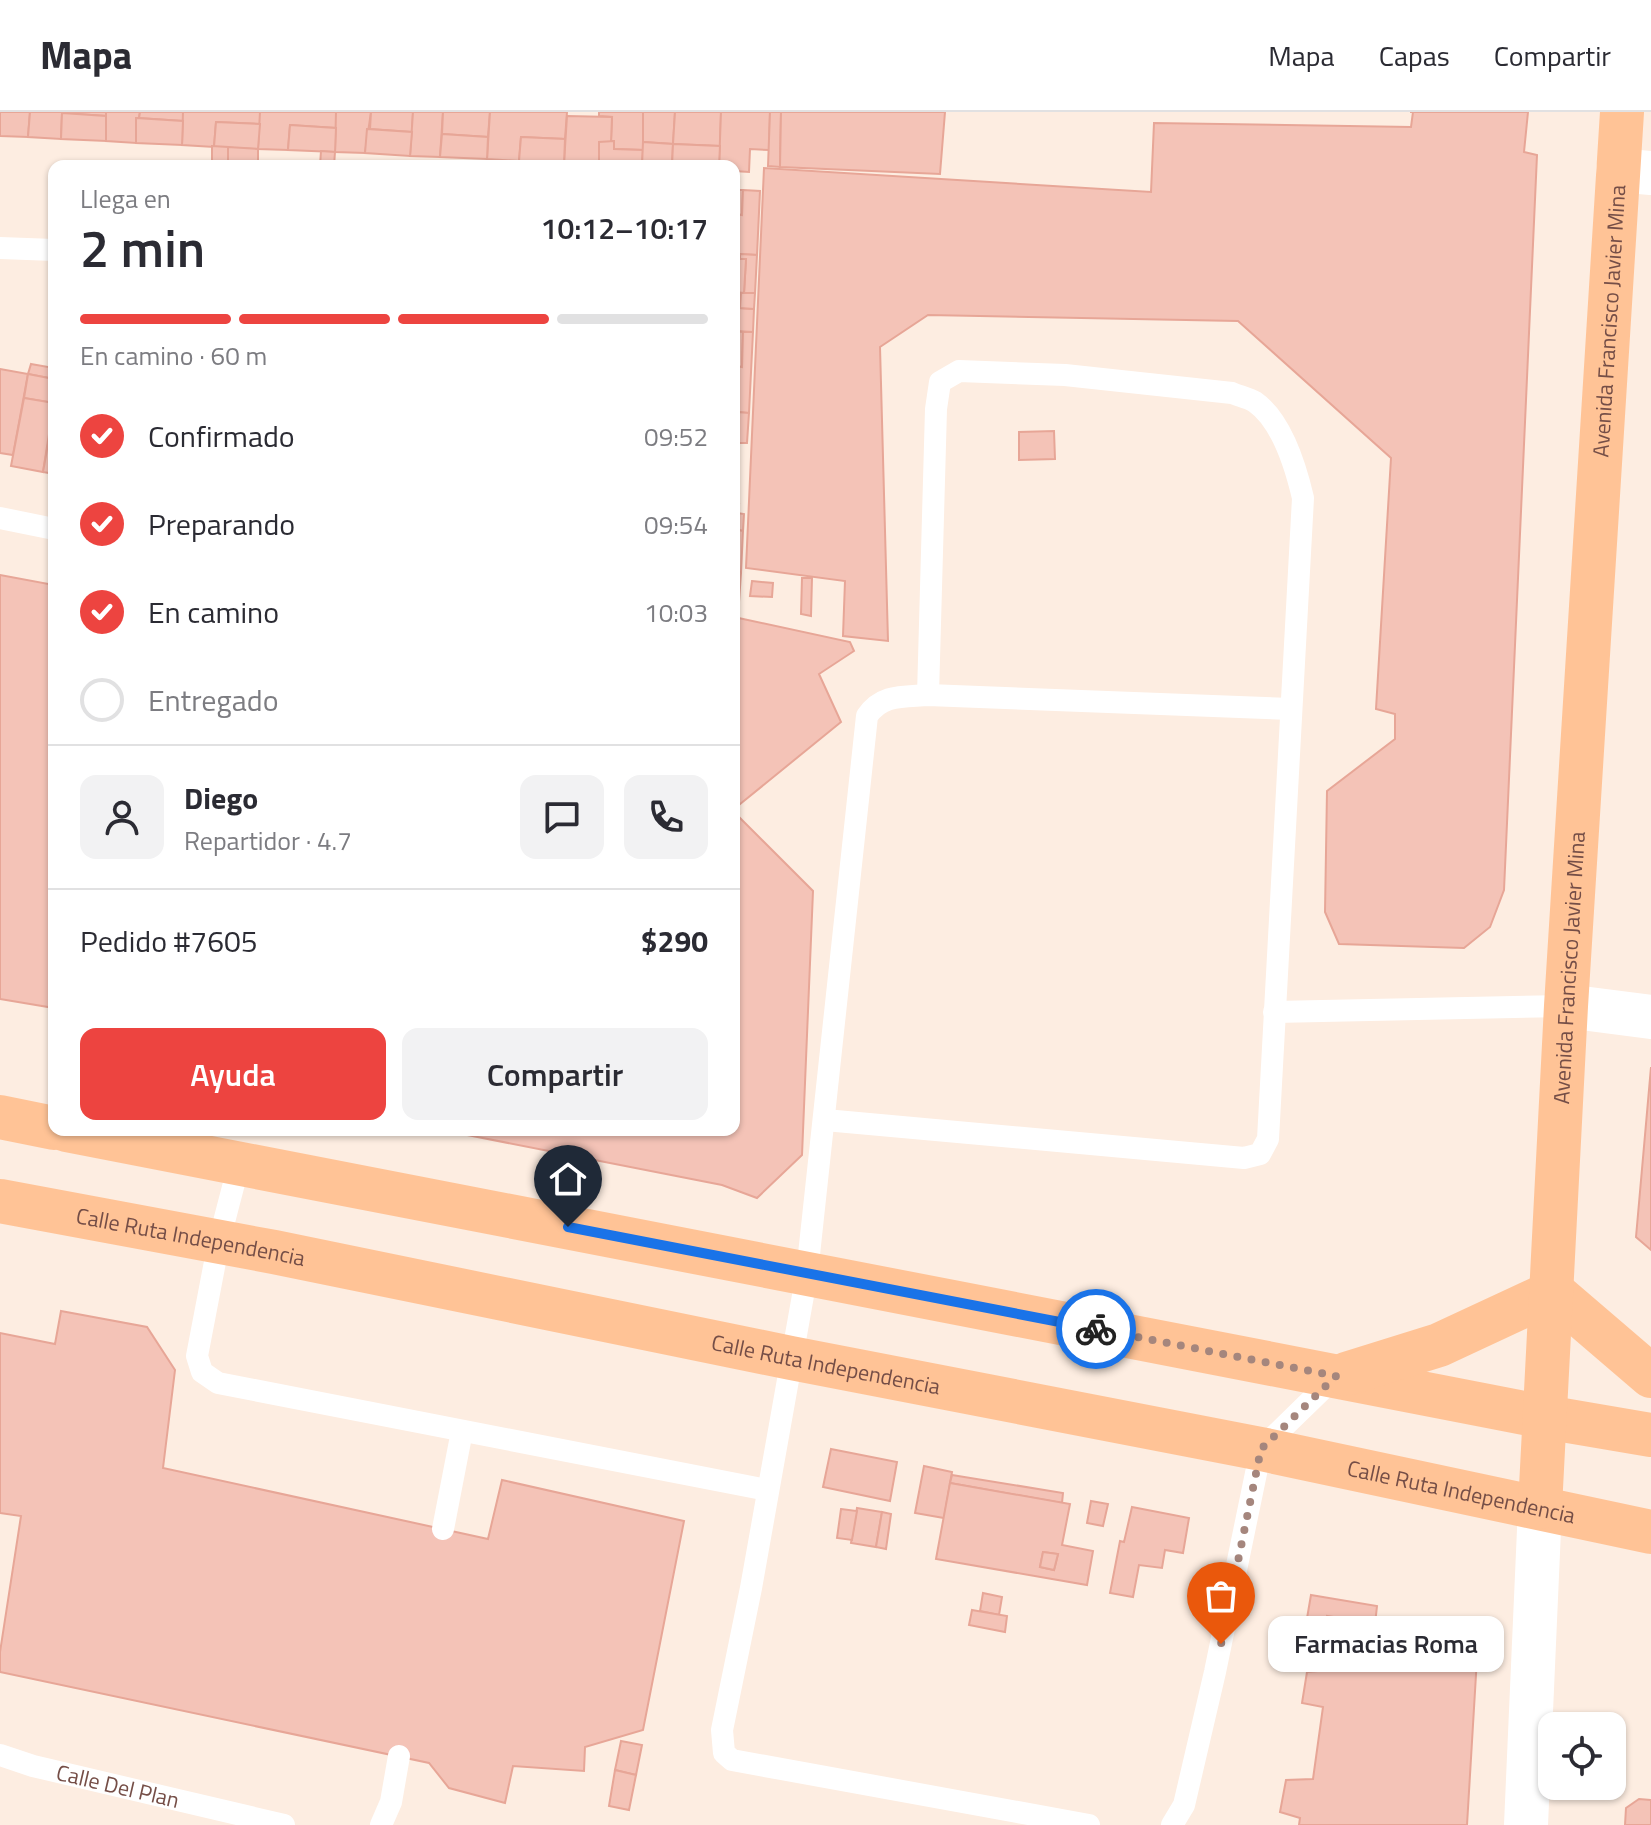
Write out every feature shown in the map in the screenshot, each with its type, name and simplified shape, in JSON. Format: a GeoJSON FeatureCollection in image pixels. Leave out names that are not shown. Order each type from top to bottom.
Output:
{"type":"FeatureCollection","features":[{"type":"Feature","properties":{"kind":"main road","name":"Avenida Francisco Javier Mina"},"geometry":{"type":"LineString","coordinates":[[1526,1825],[1566,1006],[1635,171],[1622,112]]}},
{"type":"Feature","properties":{"kind":"main road"},"geometry":{"type":"LineString","coordinates":[[1566,1006],[1651,1017]]}},
{"type":"Feature","properties":{"kind":"main road"},"geometry":{"type":"LineString","coordinates":[[0,1117],[48,1127]]}},
{"type":"Feature","properties":{"kind":"main road"},"geometry":{"type":"LineString","coordinates":[[97,1136],[1651,1435]]}},
{"type":"Feature","properties":{"kind":"main road","name":"Calle Ruta Independencia"},"geometry":{"type":"LineString","coordinates":[[0,1201],[219,1241],[791,1358],[1261,1449],[1651,1532]]}},
{"type":"Feature","properties":{"kind":"main road"},"geometry":{"type":"LineString","coordinates":[[1336,1376],[1439,1345],[1553,1292],[1651,1376]]}},
{"type":"Feature","properties":{"kind":"lane"},"geometry":{"type":"LineString","coordinates":[[0,248],[48,250]]}},
{"type":"Feature","properties":{"kind":"lane"},"geometry":{"type":"LineString","coordinates":[[825,1120],[1244,1158],[1260,1154],[1268,1139],[1303,498],[1290,452],[1272,420],[1255,402],[1232,393],[1080,377],[959,371],[940,382],[936,409],[928,695]]}},
{"type":"Feature","properties":{"kind":"lane"},"geometry":{"type":"LineString","coordinates":[[0,518],[48,528]]}},
{"type":"Feature","properties":{"kind":"lane"},"geometry":{"type":"LineString","coordinates":[[1089,1825],[732,1760],[724,1753],[722,1730],[751,1588],[807,1273],[867,716],[884,699],[928,695],[1291,709]]}},
{"type":"Feature","properties":{"kind":"lane"},"geometry":{"type":"LineString","coordinates":[[1274,1012],[1566,1006]]}},
{"type":"Feature","properties":{"kind":"lane"},"geometry":{"type":"LineString","coordinates":[[239,1164],[219,1241],[197,1356],[202,1372],[218,1383],[767,1490]]}},
{"type":"Feature","properties":{"kind":"lane"},"geometry":{"type":"LineString","coordinates":[[1172,1825],[1184,1805],[1261,1449],[1336,1376]]}},
{"type":"Feature","properties":{"kind":"lane"},"geometry":{"type":"LineString","coordinates":[[443,1529],[462,1431]]}},
{"type":"Feature","properties":{"kind":"lane","name":"Calle Del Plan"},"geometry":{"type":"LineString","coordinates":[[0,1755],[33,1766],[284,1825]]}},
{"type":"Feature","properties":{"kind":"lane"},"geometry":{"type":"LineString","coordinates":[[381,1825],[391,1802],[399,1756]]}},
{"type":"Feature","properties":{"kind":"building"},"geometry":{"type":"Polygon","coordinates":[[[0,112],[30,112],[28,137],[0,136],[0,112]]]}},
{"type":"Feature","properties":{"kind":"building"},"geometry":{"type":"Polygon","coordinates":[[[30,112],[106,112],[106,116],[62,113],[61,139],[28,137],[30,112]]]}},
{"type":"Feature","properties":{"kind":"building"},"geometry":{"type":"Polygon","coordinates":[[[106,112],[140,112],[139,118],[136,118],[136,143],[106,141],[106,112]]]}},
{"type":"Feature","properties":{"kind":"building"},"geometry":{"type":"Polygon","coordinates":[[[140,112],[183,112],[183,121],[139,118],[140,112]]]}},
{"type":"Feature","properties":{"kind":"building"},"geometry":{"type":"Polygon","coordinates":[[[183,112],[260,112],[260,124],[216,122],[214,147],[182,145],[183,112]]]}},
{"type":"Feature","properties":{"kind":"building"},"geometry":{"type":"Polygon","coordinates":[[[260,112],[336,112],[336,128],[290,125],[288,150],[258,149],[260,112]]]}},
{"type":"Feature","properties":{"kind":"building"},"geometry":{"type":"Polygon","coordinates":[[[336,112],[371,112],[365,153],[335,152],[336,112]]]}},
{"type":"Feature","properties":{"kind":"building"},"geometry":{"type":"Polygon","coordinates":[[[371,112],[413,112],[412,132],[370,129],[371,112]]]}},
{"type":"Feature","properties":{"kind":"building"},"geometry":{"type":"Polygon","coordinates":[[[413,112],[443,112],[440,157],[410,156],[413,112]]]}},
{"type":"Feature","properties":{"kind":"building"},"geometry":{"type":"Polygon","coordinates":[[[443,112],[490,112],[488,137],[442,134],[443,112]]]}},
{"type":"Feature","properties":{"kind":"building"},"geometry":{"type":"Polygon","coordinates":[[[490,112],[567,112],[565,139],[521,137],[519,160],[487,159],[490,112]]]}},
{"type":"Feature","properties":{"kind":"building"},"geometry":{"type":"Polygon","coordinates":[[[599,112],[643,112],[643,150],[614,149],[614,141],[611,141],[612,117],[599,116],[599,112]]]}},
{"type":"Feature","properties":{"kind":"building"},"geometry":{"type":"Polygon","coordinates":[[[643,112],[675,112],[673,144],[643,142],[643,112]]]}},
{"type":"Feature","properties":{"kind":"building"},"geometry":{"type":"Polygon","coordinates":[[[675,112],[721,112],[720,146],[673,144],[675,112]]]}},
{"type":"Feature","properties":{"kind":"building"},"geometry":{"type":"Polygon","coordinates":[[[721,112],[770,112],[769,150],[750,149],[749,172],[740,171],[740,160],[719,160],[721,112]]]}},
{"type":"Feature","properties":{"kind":"building"},"geometry":{"type":"Polygon","coordinates":[[[770,112],[781,112],[780,167],[768,166],[770,112]]]}},
{"type":"Feature","properties":{"kind":"building"},"geometry":{"type":"Polygon","coordinates":[[[781,112],[945,112],[940,174],[780,167],[781,112]]]}},
{"type":"Feature","properties":{"kind":"building"},"geometry":{"type":"Polygon","coordinates":[[[1413,112],[1528,112],[1524,152],[1537,155],[1504,890],[1490,927],[1464,948],[1339,944],[1325,912],[1327,791],[1395,739],[1395,714],[1376,709],[1391,458],[1238,321],[928,315],[880,347],[888,641],[843,636],[845,581],[746,568],[764,168],[1151,192],[1154,123],[1411,127],[1413,112]]]}},
{"type":"Feature","properties":{"kind":"building"},"geometry":{"type":"Polygon","coordinates":[[[62,113],[106,116],[106,141],[61,139],[62,113]]]}},
{"type":"Feature","properties":{"kind":"building"},"geometry":{"type":"Polygon","coordinates":[[[567,116],[612,117],[611,142],[599,142],[599,160],[564,160],[567,116]]]}},
{"type":"Feature","properties":{"kind":"building"},"geometry":{"type":"Polygon","coordinates":[[[136,118],[183,121],[182,145],[136,143],[136,118]]]}},
{"type":"Feature","properties":{"kind":"building"},"geometry":{"type":"Polygon","coordinates":[[[216,122],[260,124],[258,149],[214,147],[216,122]]]}},
{"type":"Feature","properties":{"kind":"building"},"geometry":{"type":"Polygon","coordinates":[[[290,125],[336,128],[335,152],[288,150],[290,125]]]}},
{"type":"Feature","properties":{"kind":"building"},"geometry":{"type":"Polygon","coordinates":[[[367,129],[412,132],[410,156],[365,153],[367,129]]]}},
{"type":"Feature","properties":{"kind":"building"},"geometry":{"type":"Polygon","coordinates":[[[442,134],[488,137],[487,159],[440,157],[442,134]]]}},
{"type":"Feature","properties":{"kind":"building"},"geometry":{"type":"Polygon","coordinates":[[[521,137],[565,139],[564,160],[519,160],[521,137]]]}},
{"type":"Feature","properties":{"kind":"building"},"geometry":{"type":"Polygon","coordinates":[[[614,141],[614,149],[643,150],[642,160],[599,160],[599,142],[614,141]]]}},
{"type":"Feature","properties":{"kind":"building"},"geometry":{"type":"Polygon","coordinates":[[[643,142],[673,144],[672,160],[642,160],[643,142]]]}},
{"type":"Feature","properties":{"kind":"building"},"geometry":{"type":"Polygon","coordinates":[[[673,144],[720,146],[719,160],[672,160],[673,144]]]}},
{"type":"Feature","properties":{"kind":"building"},"geometry":{"type":"Polygon","coordinates":[[[212,146],[228,147],[228,160],[212,160],[212,146]]]}},
{"type":"Feature","properties":{"kind":"building"},"geometry":{"type":"Polygon","coordinates":[[[228,147],[258,149],[258,160],[228,160],[228,147]]]}},
{"type":"Feature","properties":{"kind":"building"},"geometry":{"type":"Polygon","coordinates":[[[321,151],[335,152],[334,160],[320,160],[321,151]]]}},
{"type":"Feature","properties":{"kind":"building"},"geometry":{"type":"Polygon","coordinates":[[[740,190],[743,190],[740,215],[740,190]]]}},
{"type":"Feature","properties":{"kind":"building"},"geometry":{"type":"Polygon","coordinates":[[[743,190],[760,191],[757,255],[740,254],[743,190]]]}},
{"type":"Feature","properties":{"kind":"building"},"geometry":{"type":"Polygon","coordinates":[[[740,254],[757,255],[755,293],[744,293],[746,259],[740,259],[740,254]]]}},
{"type":"Feature","properties":{"kind":"building"},"geometry":{"type":"Polygon","coordinates":[[[740,259],[746,259],[744,293],[740,293],[740,259]]]}},
{"type":"Feature","properties":{"kind":"building"},"geometry":{"type":"Polygon","coordinates":[[[741,293],[755,293],[754,309],[740,308],[741,293]]]}},
{"type":"Feature","properties":{"kind":"building"},"geometry":{"type":"Polygon","coordinates":[[[740,308],[754,309],[753,332],[740,331],[740,308]]]}},
{"type":"Feature","properties":{"kind":"building"},"geometry":{"type":"Polygon","coordinates":[[[740,332],[743,332],[740,367],[740,332]]]}},
{"type":"Feature","properties":{"kind":"building"},"geometry":{"type":"Polygon","coordinates":[[[743,332],[753,332],[749,413],[740,412],[743,332]]]}},
{"type":"Feature","properties":{"kind":"building"},"geometry":{"type":"Polygon","coordinates":[[[31,364],[48,367],[48,378],[28,374],[31,364]]]}},
{"type":"Feature","properties":{"kind":"building"},"geometry":{"type":"Polygon","coordinates":[[[0,369],[28,374],[13,455],[0,453],[0,369]]]}},
{"type":"Feature","properties":{"kind":"building"},"geometry":{"type":"Polygon","coordinates":[[[28,374],[48,378],[48,402],[24,398],[28,374]]]}},
{"type":"Feature","properties":{"kind":"building"},"geometry":{"type":"Polygon","coordinates":[[[24,398],[48,402],[48,441],[43,472],[11,466],[24,398]]]}},
{"type":"Feature","properties":{"kind":"building"},"geometry":{"type":"Polygon","coordinates":[[[740,412],[749,413],[747,443],[740,443],[740,412]]]}},
{"type":"Feature","properties":{"kind":"building"},"geometry":{"type":"Polygon","coordinates":[[[1054,431],[1055,459],[1019,460],[1019,432],[1054,431]]]}},
{"type":"Feature","properties":{"kind":"building"},"geometry":{"type":"Polygon","coordinates":[[[48,444],[48,473],[43,472],[48,444]]]}},
{"type":"Feature","properties":{"kind":"building"},"geometry":{"type":"Polygon","coordinates":[[[740,513],[744,514],[743,531],[740,530],[740,513]]]}},
{"type":"Feature","properties":{"kind":"building"},"geometry":{"type":"Polygon","coordinates":[[[740,530],[743,531],[740,573],[740,530]]]}},
{"type":"Feature","properties":{"kind":"building"},"geometry":{"type":"Polygon","coordinates":[[[0,575],[48,584],[48,1007],[0,999],[0,575]]]}},
{"type":"Feature","properties":{"kind":"building"},"geometry":{"type":"Polygon","coordinates":[[[802,578],[812,578],[811,616],[801,614],[802,578]]]}},
{"type":"Feature","properties":{"kind":"building"},"geometry":{"type":"Polygon","coordinates":[[[752,581],[773,583],[772,597],[750,596],[752,581]]]}},
{"type":"Feature","properties":{"kind":"building"},"geometry":{"type":"Polygon","coordinates":[[[740,618],[850,642],[854,651],[819,674],[841,722],[740,804],[740,618]]]}},
{"type":"Feature","properties":{"kind":"building"},"geometry":{"type":"Polygon","coordinates":[[[740,818],[813,891],[802,1155],[757,1198],[722,1185],[473,1136],[740,1136],[740,818]]]}},
{"type":"Feature","properties":{"kind":"building"},"geometry":{"type":"Polygon","coordinates":[[[1651,1067],[1651,1250],[1636,1237],[1651,1067]]]}},
{"type":"Feature","properties":{"kind":"building"},"geometry":{"type":"Polygon","coordinates":[[[61,1311],[147,1327],[175,1370],[163,1468],[488,1539],[502,1480],[684,1521],[643,1730],[585,1747],[584,1771],[513,1766],[505,1803],[449,1788],[429,1763],[0,1672],[0,1652],[21,1516],[0,1513],[0,1333],[55,1344],[61,1311]]]}},
{"type":"Feature","properties":{"kind":"building"},"geometry":{"type":"Polygon","coordinates":[[[831,1449],[897,1462],[890,1501],[823,1487],[831,1449]]]}},
{"type":"Feature","properties":{"kind":"building"},"geometry":{"type":"Polygon","coordinates":[[[924,1466],[952,1472],[944,1518],[915,1513],[924,1466]]]}},
{"type":"Feature","properties":{"kind":"building"},"geometry":{"type":"Polygon","coordinates":[[[952,1475],[1063,1493],[1062,1503],[950,1483],[952,1475]]]}},
{"type":"Feature","properties":{"kind":"building"},"geometry":{"type":"Polygon","coordinates":[[[950,1483],[1070,1504],[1062,1545],[1093,1551],[1087,1585],[936,1559],[950,1483]],[[1043,1552],[1040,1567],[1054,1570],[1058,1554],[1043,1552]]]}},
{"type":"Feature","properties":{"kind":"building"},"geometry":{"type":"Polygon","coordinates":[[[1091,1501],[1108,1504],[1103,1526],[1087,1523],[1091,1501]]]}},
{"type":"Feature","properties":{"kind":"building"},"geometry":{"type":"Polygon","coordinates":[[[1132,1507],[1189,1518],[1183,1553],[1165,1550],[1162,1568],[1139,1565],[1133,1597],[1110,1593],[1120,1541],[1124,1542],[1132,1507]]]}},
{"type":"Feature","properties":{"kind":"building"},"geometry":{"type":"Polygon","coordinates":[[[857,1508],[882,1512],[876,1547],[851,1543],[857,1508]]]}},
{"type":"Feature","properties":{"kind":"building"},"geometry":{"type":"Polygon","coordinates":[[[841,1509],[857,1511],[852,1540],[837,1538],[841,1509]]]}},
{"type":"Feature","properties":{"kind":"building"},"geometry":{"type":"Polygon","coordinates":[[[882,1512],[891,1514],[886,1549],[876,1547],[882,1512]]]}},
{"type":"Feature","properties":{"kind":"building"},"geometry":{"type":"Polygon","coordinates":[[[1043,1552],[1058,1554],[1054,1570],[1040,1567],[1043,1552]]]}},
{"type":"Feature","properties":{"kind":"building"},"geometry":{"type":"Polygon","coordinates":[[[983,1593],[1002,1597],[999,1615],[980,1611],[983,1593]]]}},
{"type":"Feature","properties":{"kind":"building"},"geometry":{"type":"Polygon","coordinates":[[[1311,1595],[1377,1606],[1375,1624],[1327,1616],[1318,1662],[1300,1659],[1311,1595]]]}},
{"type":"Feature","properties":{"kind":"building"},"geometry":{"type":"Polygon","coordinates":[[[972,1610],[1007,1616],[1005,1632],[969,1625],[972,1610]]]}},
{"type":"Feature","properties":{"kind":"building"},"geometry":{"type":"Polygon","coordinates":[[[1386,1617],[1421,1619],[1423,1646],[1478,1641],[1467,1825],[1299,1825],[1300,1818],[1280,1812],[1286,1780],[1313,1779],[1323,1707],[1302,1703],[1307,1672],[1328,1670],[1331,1626],[1376,1628],[1386,1617]]]}},
{"type":"Feature","properties":{"kind":"building"},"geometry":{"type":"Polygon","coordinates":[[[621,1741],[642,1745],[636,1775],[615,1770],[621,1741]]]}},
{"type":"Feature","properties":{"kind":"building"},"geometry":{"type":"Polygon","coordinates":[[[615,1770],[636,1775],[629,1810],[609,1806],[615,1770]]]}},
{"type":"Feature","properties":{"kind":"building"},"geometry":{"type":"Polygon","coordinates":[[[1639,1799],[1651,1800],[1651,1825],[1625,1825],[1626,1808],[1639,1799]]]}},
{"type":"Feature","properties":{"kind":"way so far"},"geometry":{"type":"LineString","coordinates":[[1096,1329],[1336,1376],[1261,1449],[1221,1644]]}},
{"type":"Feature","properties":{"kind":"place","name":"Farmacias Roma"},"geometry":{"type":"Point","coordinates":[1221,1644]}},
{"type":"Feature","properties":{"kind":"route"},"geometry":{"type":"LineString","coordinates":[[568,1227],[1096,1329]]}}]}
